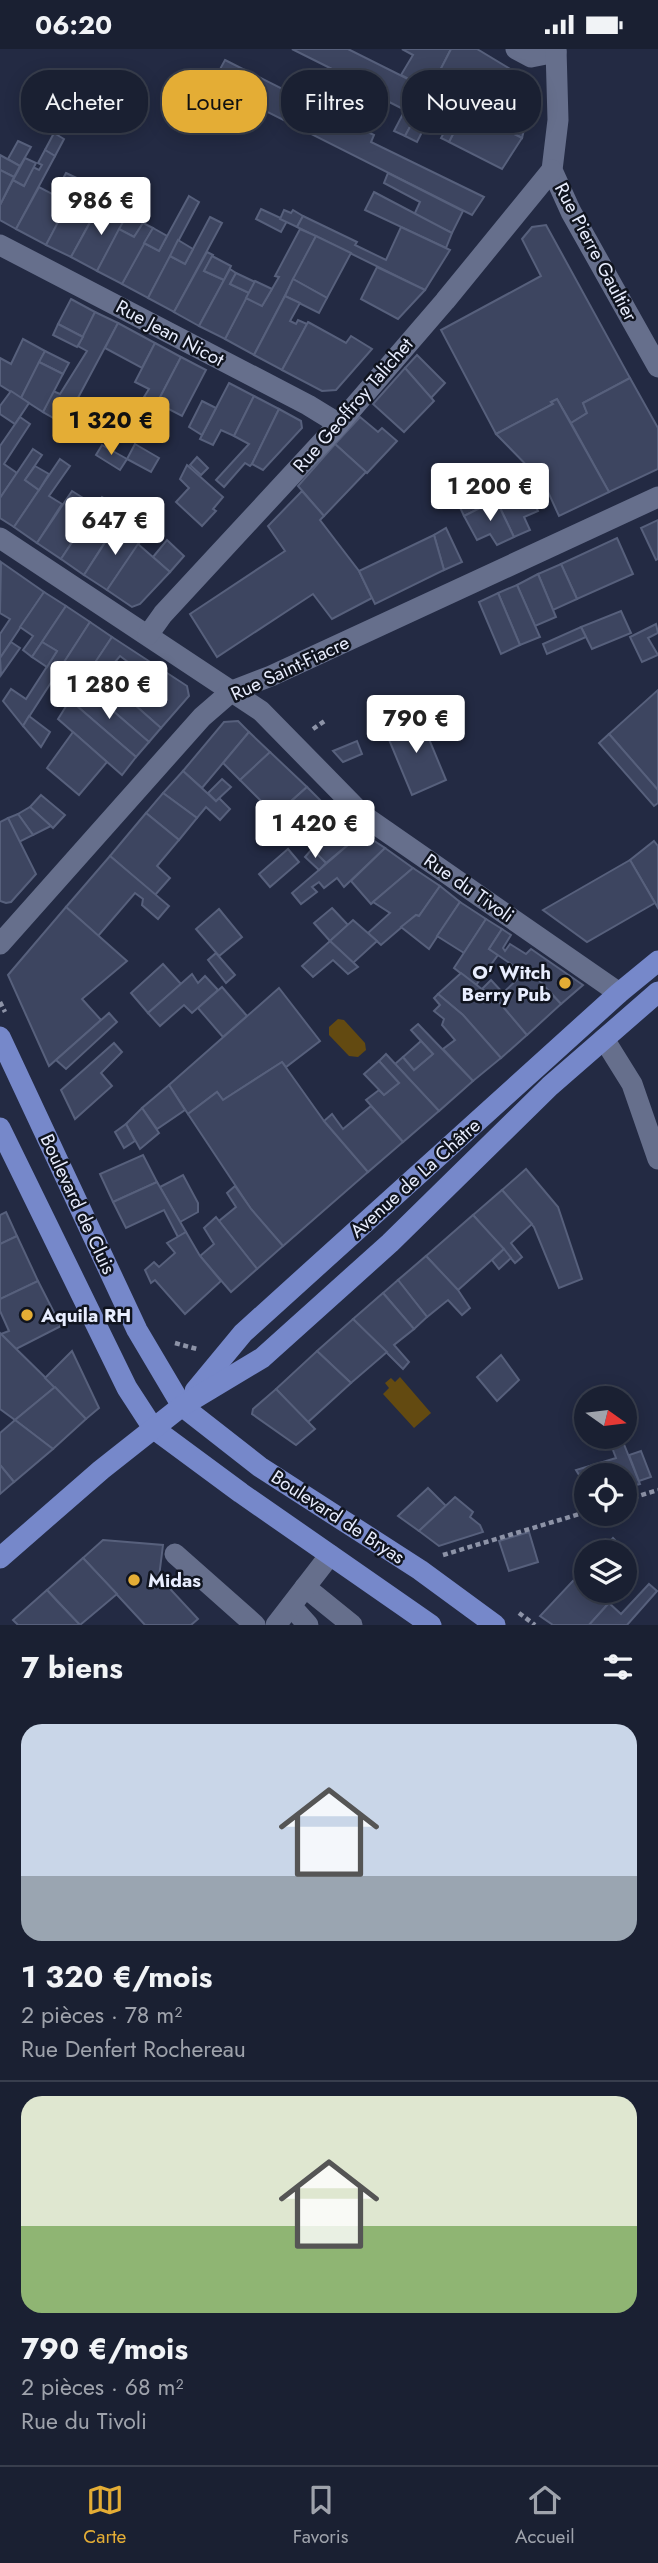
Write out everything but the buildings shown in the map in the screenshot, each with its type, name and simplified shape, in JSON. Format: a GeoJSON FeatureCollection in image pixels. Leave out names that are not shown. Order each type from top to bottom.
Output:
{"type":"FeatureCollection","features":[{"type":"Feature","properties":{"kind":"main road","name":"Avenue de La Châtre"},"geometry":{"type":"LineString","coordinates":[[182,1406],[243,1333],[619,993],[658,961]]}},
{"type":"Feature","properties":{"kind":"main road"},"geometry":{"type":"LineString","coordinates":[[604,1039],[608,1024],[621,1009],[658,978]]}},
{"type":"Feature","properties":{"kind":"main road","name":"Avenue de La Châtre"},"geometry":{"type":"LineString","coordinates":[[0,1558],[100,1470],[153,1428],[182,1406],[262,1358],[390,1243],[550,1086],[658,992]]}},
{"type":"Feature","properties":{"kind":"main road","name":"Boulevard de Cluis"},"geometry":{"type":"LineString","coordinates":[[0,1037],[137,1330],[182,1406]]}},
{"type":"Feature","properties":{"kind":"main road","name":"Boulevard de Cluis"},"geometry":{"type":"LineString","coordinates":[[0,1128],[127,1388],[153,1428]]}},
{"type":"Feature","properties":{"kind":"main road","name":"Boulevard de Bryas"},"geometry":{"type":"LineString","coordinates":[[182,1406],[260,1467],[420,1570],[495,1625]]}},
{"type":"Feature","properties":{"kind":"main road","name":"Boulevard de Bryas"},"geometry":{"type":"LineString","coordinates":[[153,1428],[431,1625]]}},
{"type":"Feature","properties":{"kind":"street"},"geometry":{"type":"LineString","coordinates":[[516,49],[531,57],[556,51]]}},
{"type":"Feature","properties":{"kind":"street","name":"Rue Pierre Gaultier"},"geometry":{"type":"LineString","coordinates":[[556,51],[558,120],[551,170],[571,212],[658,367]]}},
{"type":"Feature","properties":{"kind":"street","name":"Rue Geoffroy Talichet"},"geometry":{"type":"LineString","coordinates":[[148,635],[163,614],[339,424],[445,301],[551,170]]}},
{"type":"Feature","properties":{"kind":"street","name":"Rue Jean Nicot"},"geometry":{"type":"LineString","coordinates":[[0,244],[339,424]]}},
{"type":"Feature","properties":{"kind":"street","name":"Rue Saint-Fiacre"},"geometry":{"type":"LineString","coordinates":[[0,944],[202,717],[232,691],[271,676],[658,497]]}},
{"type":"Feature","properties":{"kind":"street","name":"Rue du Tivoli"},"geometry":{"type":"LineString","coordinates":[[0,538],[261,711],[364,816],[619,993]]}},
{"type":"Feature","properties":{"kind":"street"},"geometry":{"type":"LineString","coordinates":[[604,1039],[632,1084],[658,1159]]}},
{"type":"Feature","properties":{"kind":"street"},"geometry":{"type":"LineString","coordinates":[[175,1554],[256,1625]]}},
{"type":"Feature","properties":{"kind":"street"},"geometry":{"type":"LineString","coordinates":[[276,1625],[330,1555]]}},
{"type":"Feature","properties":{"kind":"street"},"geometry":{"type":"LineString","coordinates":[[305,1587],[352,1625]]}},
{"type":"Feature","properties":{"kind":"street"},"geometry":{"type":"LineString","coordinates":[[291,1606],[308,1625]]}},
{"type":"Feature","properties":{"kind":"path"},"geometry":{"type":"LineString","coordinates":[[169,1342],[197,1349],[206,1346]]}},
{"type":"Feature","properties":{"kind":"path"},"geometry":{"type":"LineString","coordinates":[[637,1496],[658,1490]]}},
{"type":"Feature","properties":{"kind":"path"},"geometry":{"type":"LineString","coordinates":[[420,1570],[439,1556],[574,1515]]}},
{"type":"Feature","properties":{"kind":"shaded area"},"geometry":{"type":"Polygon","coordinates":[[[338,1019],[344,1020],[365,1043],[366,1050],[358,1057],[349,1056],[329,1035],[329,1027],[338,1019]]]}},
{"type":"Feature","properties":{"kind":"shaded area"},"geometry":{"type":"Polygon","coordinates":[[[400,1377],[431,1413],[414,1428],[383,1394],[389,1388],[385,1383],[391,1378],[395,1382],[400,1377]]]}},
{"type":"Feature","properties":{"kind":"place","name":"O' Witch Berry Pub"},"geometry":{"type":"Point","coordinates":[565,983]}},
{"type":"Feature","properties":{"kind":"place","name":"Aquila RH"},"geometry":{"type":"Point","coordinates":[27,1315]}},
{"type":"Feature","properties":{"kind":"place","name":"Midas"},"geometry":{"type":"Point","coordinates":[134,1580]}}]}
